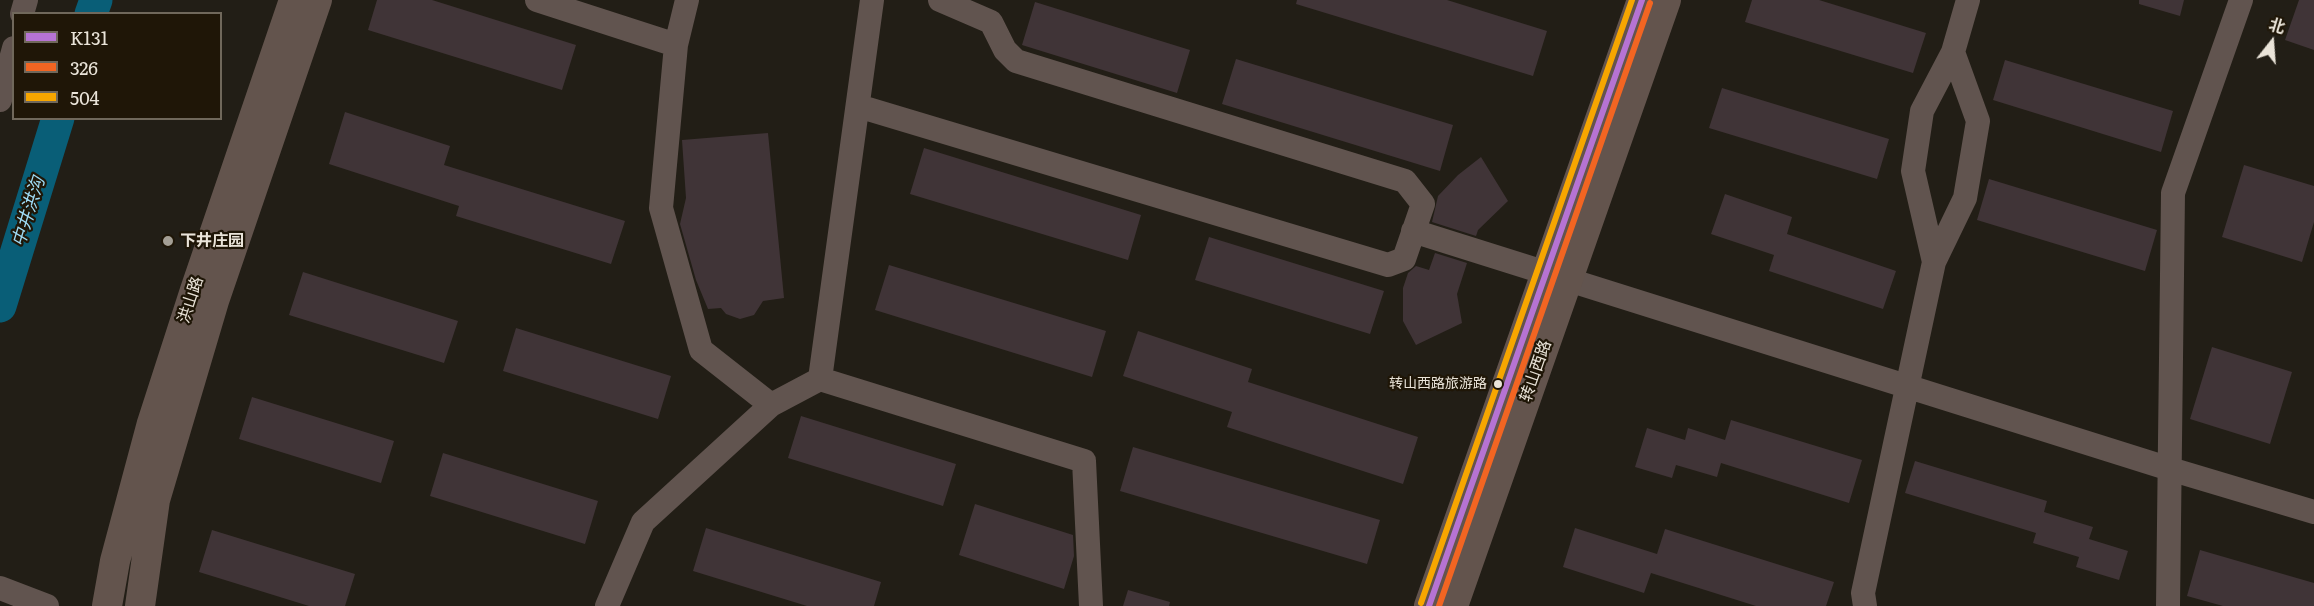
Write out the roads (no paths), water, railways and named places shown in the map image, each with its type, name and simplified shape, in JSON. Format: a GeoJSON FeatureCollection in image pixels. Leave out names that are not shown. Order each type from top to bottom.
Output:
{"type":"FeatureCollection","features":[{"type":"Feature","properties":{"kind":"main road","name":"洪山路"},"geometry":{"type":"LineString","coordinates":[[107,606],[115,561],[152,423],[294,0]]}},
{"type":"Feature","properties":{"kind":"main road","name":"洪山路"},"geometry":{"type":"LineString","coordinates":[[140,606],[159,489],[214,301],[317,0]]}},
{"type":"Feature","properties":{"kind":"main road","name":"转山西路"},"geometry":{"type":"LineString","coordinates":[[1453,606],[1642,0]]}},
{"type":"Feature","properties":{"kind":"main road","name":"转山西路"},"geometry":{"type":"LineString","coordinates":[[1429,606],[1666,0]]}},
{"type":"Feature","properties":{"kind":"street"},"geometry":{"type":"LineString","coordinates":[[537,0],[676,45]]}},
{"type":"Feature","properties":{"kind":"street"},"geometry":{"type":"LineString","coordinates":[[687,0],[676,45],[661,208],[701,350],[771,405]]}},
{"type":"Feature","properties":{"kind":"street"},"geometry":{"type":"LineString","coordinates":[[820,379],[872,0]]}},
{"type":"Feature","properties":{"kind":"street"},"geometry":{"type":"LineString","coordinates":[[858,106],[1388,265],[1404,259],[1423,204],[1405,181],[1016,61],[1005,50],[991,22],[940,0]]}},
{"type":"Feature","properties":{"kind":"street"},"geometry":{"type":"LineString","coordinates":[[1934,262],[1913,171],[1922,111],[1953,52],[1968,0]]}},
{"type":"Feature","properties":{"kind":"street"},"geometry":{"type":"LineString","coordinates":[[2168,606],[2173,193],[2241,0]]}},
{"type":"Feature","properties":{"kind":"street"},"geometry":{"type":"LineString","coordinates":[[1862,602],[1934,262],[1965,198],[1978,121],[1953,52]]}},
{"type":"Feature","properties":{"kind":"street"},"geometry":{"type":"LineString","coordinates":[[0,100],[12,55]]}},
{"type":"Feature","properties":{"kind":"street"},"geometry":{"type":"LineString","coordinates":[[1413,231],[1907,387],[2314,512]]}},
{"type":"Feature","properties":{"kind":"street"},"geometry":{"type":"LineString","coordinates":[[607,606],[643,522],[771,405],[820,379],[1084,461],[1091,606]]}},
{"type":"Feature","properties":{"kind":"street"},"geometry":{"type":"LineString","coordinates":[[0,588],[47,606]]}},
{"type":"Feature","properties":{"kind":"waterway","name":"中井洪沟"},"geometry":{"type":"LineString","coordinates":[[92,12],[96,0]]}},
{"type":"Feature","properties":{"kind":"waterway","name":"中井洪沟"},"geometry":{"type":"LineString","coordinates":[[0,306],[57,120]]}},
{"type":"Feature","properties":{"kind":"place","name":"下井庄园"},"geometry":{"type":"Point","coordinates":[168,241]}},
{"type":"Feature","properties":{"kind":"place","name":"转山西路旅游路"},"geometry":{"type":"Point","coordinates":[1498,384]}}]}
